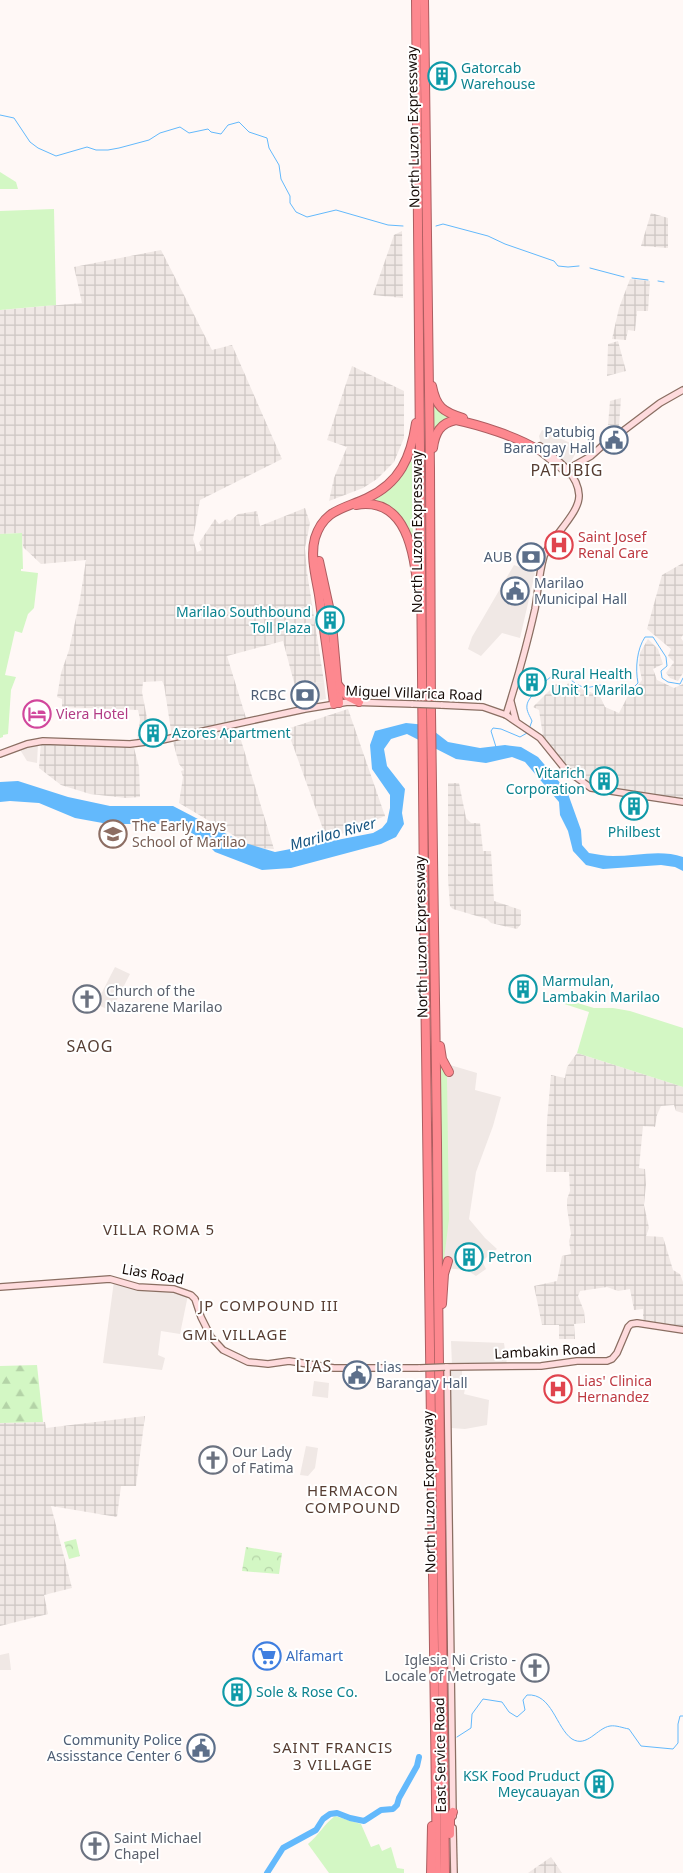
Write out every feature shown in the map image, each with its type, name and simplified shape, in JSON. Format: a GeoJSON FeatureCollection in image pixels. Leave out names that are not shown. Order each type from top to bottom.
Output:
{"type":"FeatureCollection","features":[{"type":"Feature","properties":{"kind":"highway","name":"North Luzon Expressway"},"geometry":{"type":"LineString","coordinates":[[416,0],[421,627],[426,713],[435,1039],[445,1873]]}},
{"type":"Feature","properties":{"kind":"highway","name":"North Luzon Expressway"},"geometry":{"type":"LineString","coordinates":[[424,0],[430,469],[426,713]]}},
{"type":"Feature","properties":{"kind":"highway"},"geometry":{"type":"LineString","coordinates":[[428,364],[434,396],[441,408],[451,414],[514,433],[539,448]]}},
{"type":"Feature","properties":{"kind":"highway"},"geometry":{"type":"LineString","coordinates":[[336,704],[315,565],[315,540],[321,526],[331,514],[340,508],[366,499],[378,492],[401,469],[412,447],[419,396]]}},
{"type":"Feature","properties":{"kind":"highway"},"geometry":{"type":"LineString","coordinates":[[430,469],[437,431],[445,423],[452,421],[460,421],[512,437],[539,448]]}},
{"type":"Feature","properties":{"kind":"highway"},"geometry":{"type":"LineString","coordinates":[[336,704],[337,684],[331,620],[318,549],[320,538],[329,522],[341,511],[356,505],[370,504],[384,508],[393,514],[402,525],[408,538],[415,569],[421,627]]}},
{"type":"Feature","properties":{"kind":"highway"},"geometry":{"type":"LineString","coordinates":[[337,684],[346,696],[359,702]]}},
{"type":"Feature","properties":{"kind":"highway","name":"North Luzon Expressway"},"geometry":{"type":"LineString","coordinates":[[427,755],[437,1873]]}},
{"type":"Feature","properties":{"kind":"highway"},"geometry":{"type":"LineString","coordinates":[[435,1039],[440,1044],[440,1055],[449,1072]]}},
{"type":"Feature","properties":{"kind":"highway"},"geometry":{"type":"LineString","coordinates":[[439,1310],[443,1302],[444,1274],[448,1261]]}},
{"type":"Feature","properties":{"kind":"highway"},"geometry":{"type":"LineString","coordinates":[[431,1873],[430,1848],[435,1784]]}},
{"type":"Feature","properties":{"kind":"highway"},"geometry":{"type":"LineString","coordinates":[[452,1873],[450,1824],[453,1812]]}},
{"type":"Feature","properties":{"kind":"main road"},"geometry":{"type":"LineString","coordinates":[[566,471],[591,456],[610,438],[623,431],[660,403],[683,390]]}},
{"type":"Feature","properties":{"kind":"main road"},"geometry":{"type":"LineString","coordinates":[[506,715],[530,630],[544,556],[555,536],[578,505],[578,485],[572,476],[539,448]]}},
{"type":"Feature","properties":{"kind":"main road"},"geometry":{"type":"LineString","coordinates":[[489,708],[503,708],[511,698]]}},
{"type":"Feature","properties":{"kind":"main road"},"geometry":{"type":"LineString","coordinates":[[511,698],[516,721]]}},
{"type":"Feature","properties":{"kind":"main road","name":"Miguel Villarica Road"},"geometry":{"type":"LineString","coordinates":[[0,754],[43,740],[130,744],[162,740],[336,704],[359,702],[489,708],[506,715],[540,738],[565,769],[591,788],[683,802]]}},
{"type":"Feature","properties":{"kind":"main road","name":"Lias Road"},"geometry":{"type":"LineString","coordinates":[[0,1287],[110,1279],[138,1287],[174,1289],[191,1294],[195,1298],[201,1317],[211,1337],[223,1350],[248,1362],[268,1364],[288,1361],[334,1368],[446,1367]]}},
{"type":"Feature","properties":{"kind":"main road","name":"Lambakin Road"},"geometry":{"type":"LineString","coordinates":[[446,1367],[541,1366],[578,1360],[607,1361],[615,1356],[631,1324],[637,1322],[683,1330]]}},
{"type":"Feature","properties":{"kind":"main road","name":"East Service Road"},"geometry":{"type":"LineString","coordinates":[[446,1367],[453,1812]]}},
{"type":"Feature","properties":{"kind":"shaded area"},"geometry":{"type":"Polygon","coordinates":[[[651,213],[668,218],[668,248],[641,246],[651,213]]]}},
{"type":"Feature","properties":{"kind":"shaded area"},"geometry":{"type":"Polygon","coordinates":[[[402,231],[403,298],[373,295],[394,235],[402,231]]]}},
{"type":"Feature","properties":{"kind":"shaded area"},"geometry":{"type":"Polygon","coordinates":[[[161,250],[212,350],[232,345],[282,459],[200,500],[193,539],[197,552],[202,550],[199,543],[215,519],[219,524],[227,519],[230,521],[238,514],[257,511],[260,526],[305,508],[310,523],[305,548],[307,572],[324,682],[309,683],[312,702],[300,705],[283,641],[227,656],[247,721],[172,737],[162,681],[143,682],[142,692],[151,739],[137,741],[140,719],[138,710],[62,707],[62,699],[57,697],[61,673],[69,650],[80,599],[86,560],[41,564],[23,547],[22,533],[0,534],[0,310],[82,303],[74,267],[161,250]]]}},
{"type":"Feature","properties":{"kind":"shaded area"},"geometry":{"type":"Polygon","coordinates":[[[630,279],[650,281],[648,311],[637,311],[635,331],[628,330],[626,340],[612,339],[619,308],[630,279]]]}},
{"type":"Feature","properties":{"kind":"shaded area"},"geometry":{"type":"Polygon","coordinates":[[[618,341],[626,371],[607,376],[608,344],[618,341]]]}},
{"type":"Feature","properties":{"kind":"shaded area"},"geometry":{"type":"Polygon","coordinates":[[[352,366],[404,391],[404,438],[394,462],[377,479],[363,488],[329,501],[334,478],[347,447],[327,440],[352,366]]]}},
{"type":"Feature","properties":{"kind":"shaded area"},"geometry":{"type":"Polygon","coordinates":[[[621,398],[619,426],[608,425],[610,401],[621,398]]]}},
{"type":"Feature","properties":{"kind":"shaded area"},"geometry":{"type":"Polygon","coordinates":[[[542,430],[592,453],[587,457],[577,451],[570,463],[565,465],[541,444],[539,436],[542,430]]]}},
{"type":"Feature","properties":{"kind":"shaded area"},"geometry":{"type":"Polygon","coordinates":[[[683,563],[683,635],[681,638],[683,641],[683,673],[678,681],[670,678],[666,673],[674,662],[668,656],[671,649],[647,629],[662,575],[683,563]]]}},
{"type":"Feature","properties":{"kind":"shaded area"},"geometry":{"type":"Polygon","coordinates":[[[514,565],[535,573],[520,638],[502,633],[481,656],[468,649],[472,637],[514,565]]]}},
{"type":"Feature","properties":{"kind":"shaded area"},"geometry":{"type":"Polygon","coordinates":[[[648,639],[658,649],[663,664],[653,669],[657,680],[674,688],[683,684],[683,799],[648,795],[590,784],[570,771],[543,736],[539,710],[533,707],[556,684],[565,688],[568,683],[600,696],[605,707],[619,713],[630,692],[642,680],[639,665],[640,653],[648,639]]]}},
{"type":"Feature","properties":{"kind":"shaded area"},"geometry":{"type":"Polygon","coordinates":[[[324,682],[326,699],[312,702],[308,683],[324,682]]]}},
{"type":"Feature","properties":{"kind":"shaded area"},"geometry":{"type":"Polygon","coordinates":[[[348,709],[385,816],[327,840],[287,729],[348,709]]]}},
{"type":"Feature","properties":{"kind":"shaded area"},"geometry":{"type":"Polygon","coordinates":[[[237,727],[274,849],[255,848],[179,803],[183,777],[181,771],[184,770],[179,764],[173,742],[237,727]]]}},
{"type":"Feature","properties":{"kind":"shaded area"},"geometry":{"type":"Polygon","coordinates":[[[41,742],[133,744],[139,767],[140,797],[126,798],[90,794],[61,785],[39,768],[41,742]]]}},
{"type":"Feature","properties":{"kind":"shaded area"},"geometry":{"type":"Polygon","coordinates":[[[38,744],[37,763],[27,761],[19,748],[38,744]]]}},
{"type":"Feature","properties":{"kind":"shaded area"},"geometry":{"type":"Polygon","coordinates":[[[448,783],[459,783],[466,818],[471,823],[480,823],[483,851],[491,851],[494,901],[521,910],[521,924],[517,929],[491,923],[487,919],[453,909],[450,906],[448,879],[448,783]]]}},
{"type":"Feature","properties":{"kind":"shaded area"},"geometry":{"type":"Polygon","coordinates":[[[115,967],[130,974],[111,1011],[96,1004],[115,967]]]}},
{"type":"Feature","properties":{"kind":"shaded area"},"geometry":{"type":"Polygon","coordinates":[[[577,1053],[683,1087],[683,1113],[676,1111],[674,1105],[661,1106],[655,1127],[643,1126],[639,1168],[645,1169],[644,1205],[649,1228],[646,1236],[663,1237],[673,1270],[680,1274],[683,1282],[683,1328],[643,1321],[643,1309],[634,1310],[630,1289],[618,1291],[607,1287],[580,1291],[578,1296],[584,1311],[585,1323],[574,1324],[575,1339],[559,1339],[559,1325],[542,1325],[534,1286],[557,1281],[562,1256],[571,1254],[569,1241],[571,1234],[567,1208],[567,1199],[570,1191],[569,1172],[546,1172],[547,1121],[551,1075],[565,1078],[567,1067],[577,1053]]]}},
{"type":"Feature","properties":{"kind":"shaded area"},"geometry":{"type":"Polygon","coordinates":[[[440,1062],[477,1073],[475,1090],[501,1097],[493,1126],[476,1172],[469,1219],[497,1249],[482,1261],[486,1269],[476,1276],[467,1270],[443,1268],[440,1062]]]}},
{"type":"Feature","properties":{"kind":"shaded area"},"geometry":{"type":"Polygon","coordinates":[[[114,1281],[140,1290],[175,1291],[188,1295],[180,1334],[161,1331],[158,1355],[165,1358],[162,1370],[103,1363],[114,1281]]]}},
{"type":"Feature","properties":{"kind":"shaded area"},"geometry":{"type":"Polygon","coordinates":[[[451,1341],[504,1343],[507,1365],[452,1366],[451,1341]]]}},
{"type":"Feature","properties":{"kind":"shaded area"},"geometry":{"type":"Polygon","coordinates":[[[450,1370],[462,1370],[462,1378],[467,1378],[464,1394],[489,1400],[487,1425],[465,1429],[451,1428],[450,1370]]]}},
{"type":"Feature","properties":{"kind":"shaded area"},"geometry":{"type":"Polygon","coordinates":[[[314,1381],[329,1383],[328,1398],[312,1396],[314,1381]]]}},
{"type":"Feature","properties":{"kind":"shaded area"},"geometry":{"type":"Polygon","coordinates":[[[145,1416],[136,1486],[121,1486],[117,1517],[51,1506],[72,1588],[44,1595],[48,1614],[0,1626],[0,1423],[45,1422],[46,1428],[145,1416]]]}},
{"type":"Feature","properties":{"kind":"shaded area"},"geometry":{"type":"Polygon","coordinates":[[[306,1446],[318,1448],[315,1468],[308,1476],[300,1475],[306,1446]]]}},
{"type":"Feature","properties":{"kind":"shaded area"},"geometry":{"type":"Polygon","coordinates":[[[9,1653],[11,1670],[0,1670],[0,1655],[9,1653]]]}},
{"type":"Feature","properties":{"kind":"shaded area"},"geometry":{"type":"Polygon","coordinates":[[[551,1857],[562,1873],[528,1873],[551,1857]]]}},
{"type":"Feature","properties":{"kind":"green space"},"geometry":{"type":"Polygon","coordinates":[[[0,172],[16,182],[18,189],[0,189],[0,172]]]}},
{"type":"Feature","properties":{"kind":"green space"},"geometry":{"type":"Polygon","coordinates":[[[54,209],[56,305],[0,310],[0,211],[54,209]]]}},
{"type":"Feature","properties":{"kind":"green space"},"geometry":{"type":"Polygon","coordinates":[[[432,392],[443,413],[452,418],[441,422],[432,444],[432,392]]]}},
{"type":"Feature","properties":{"kind":"green space"},"geometry":{"type":"Polygon","coordinates":[[[410,461],[412,462],[413,547],[404,522],[395,511],[369,503],[399,481],[410,461]]]}},
{"type":"Feature","properties":{"kind":"green space"},"geometry":{"type":"Polygon","coordinates":[[[22,533],[23,569],[21,571],[38,573],[34,608],[28,614],[22,633],[15,631],[5,675],[16,677],[11,690],[8,734],[0,738],[0,534],[22,533]]]}},
{"type":"Feature","properties":{"kind":"green space"},"geometry":{"type":"Polygon","coordinates":[[[551,995],[594,1008],[613,1008],[630,1011],[683,1028],[683,1087],[577,1053],[589,1012],[549,999],[551,995]]]}},
{"type":"Feature","properties":{"kind":"green space"},"geometry":{"type":"Polygon","coordinates":[[[440,1062],[447,1076],[449,1219],[443,1268],[440,1062]]]}},
{"type":"Feature","properties":{"kind":"green space"},"geometry":{"type":"Polygon","coordinates":[[[37,1365],[43,1422],[0,1423],[0,1366],[37,1365]]]}},
{"type":"Feature","properties":{"kind":"green space"},"geometry":{"type":"Polygon","coordinates":[[[76,1539],[80,1556],[69,1559],[64,1542],[76,1539]]]}},
{"type":"Feature","properties":{"kind":"green space"},"geometry":{"type":"Polygon","coordinates":[[[246,1547],[282,1553],[279,1574],[242,1571],[246,1547]]]}},
{"type":"Feature","properties":{"kind":"green space"},"geometry":{"type":"Polygon","coordinates":[[[335,1816],[361,1824],[371,1847],[379,1844],[382,1851],[391,1847],[397,1868],[404,1869],[404,1873],[329,1873],[308,1844],[335,1816]]]}},
{"type":"Feature","properties":{"kind":"water"},"geometry":{"type":"Polygon","coordinates":[[[406,723],[426,725],[448,742],[480,748],[505,745],[521,747],[538,757],[567,791],[581,830],[582,845],[589,853],[613,856],[666,853],[683,857],[683,871],[675,867],[661,865],[603,869],[586,865],[573,851],[568,831],[560,815],[559,802],[525,762],[512,757],[486,763],[456,759],[407,734],[391,739],[384,749],[387,766],[405,789],[402,813],[404,824],[396,837],[381,844],[291,868],[262,870],[215,852],[203,840],[182,827],[167,824],[108,824],[75,818],[39,803],[0,802],[0,782],[18,781],[68,797],[110,806],[173,806],[242,842],[275,852],[373,833],[382,828],[387,822],[390,795],[372,769],[370,745],[375,731],[406,723]]]}},
{"type":"Feature","properties":{"kind":"waterway"},"geometry":{"type":"LineString","coordinates":[[0,115],[14,118],[30,142],[56,156],[87,147],[96,150],[119,148],[149,140],[160,133],[180,127],[189,133],[208,129],[211,132],[221,134],[228,125],[239,122],[249,132],[267,138],[269,148],[279,165],[281,179],[290,196],[290,203],[296,212],[307,217],[336,210],[388,225],[403,226]]}},
{"type":"Feature","properties":{"kind":"waterway"},"geometry":{"type":"LineString","coordinates":[[436,226],[443,224],[488,236],[554,261],[558,266],[579,266]]}},
{"type":"Feature","properties":{"kind":"waterway"},"geometry":{"type":"LineString","coordinates":[[590,268],[624,277]]}},
{"type":"Feature","properties":{"kind":"waterway"},"geometry":{"type":"LineString","coordinates":[[632,278],[648,280]]}},
{"type":"Feature","properties":{"kind":"waterway"},"geometry":{"type":"LineString","coordinates":[[658,281],[664,282]]}},
{"type":"Feature","properties":{"kind":"waterway"},"geometry":{"type":"LineString","coordinates":[[529,729],[532,721],[527,709],[528,701],[540,687],[558,672],[561,672],[576,684],[585,688],[601,685],[623,691],[631,690],[638,683],[637,659],[645,637],[653,637],[666,657],[667,666],[661,671],[662,678],[668,682],[680,684],[683,678]]}},
{"type":"Feature","properties":{"kind":"waterway"},"geometry":{"type":"LineString","coordinates":[[496,747],[491,731],[493,728],[501,729],[520,737],[527,733]]}},
{"type":"Feature","properties":{"kind":"waterway"},"geometry":{"type":"LineString","coordinates":[[457,1737],[471,1728],[472,1714],[483,1699],[502,1702],[509,1712],[517,1717],[525,1710],[523,1700],[527,1695],[542,1699],[553,1712],[566,1734],[577,1741],[582,1741],[605,1728],[615,1726],[629,1729],[641,1746],[673,1749],[678,1743],[678,1724],[680,1716],[683,1716]]}},
{"type":"Feature","properties":{"kind":"waterway"},"geometry":{"type":"LineString","coordinates":[[267,1873],[283,1848],[316,1830],[323,1819],[330,1814],[337,1813],[364,1821],[381,1810],[393,1809],[397,1805],[417,1766],[419,1757]]}},
{"type":"Feature","properties":{"kind":"place","name":"Gatorcab Warehouse"},"geometry":{"type":"Point","coordinates":[442,76]}},
{"type":"Feature","properties":{"kind":"place","name":"Patubig Barangay Hall"},"geometry":{"type":"Point","coordinates":[614,440]}},
{"type":"Feature","properties":{"kind":"place","name":"Saint Josef Renal Care"},"geometry":{"type":"Point","coordinates":[559,545]}},
{"type":"Feature","properties":{"kind":"place","name":"AUB"},"geometry":{"type":"Point","coordinates":[531,557]}},
{"type":"Feature","properties":{"kind":"place","name":"Marilao Municipal Hall"},"geometry":{"type":"Point","coordinates":[515,591]}},
{"type":"Feature","properties":{"kind":"place","name":"Marilao Southbound Toll Plaza"},"geometry":{"type":"Point","coordinates":[330,620]}},
{"type":"Feature","properties":{"kind":"place","name":"Rural Health Unit 1 Marilao"},"geometry":{"type":"Point","coordinates":[532,682]}},
{"type":"Feature","properties":{"kind":"place","name":"RCBC"},"geometry":{"type":"Point","coordinates":[305,695]}},
{"type":"Feature","properties":{"kind":"place","name":"Viera Hotel"},"geometry":{"type":"Point","coordinates":[37,714]}},
{"type":"Feature","properties":{"kind":"place","name":"Azores Apartment"},"geometry":{"type":"Point","coordinates":[153,733]}},
{"type":"Feature","properties":{"kind":"place","name":"Vitarich Corporation"},"geometry":{"type":"Point","coordinates":[604,781]}},
{"type":"Feature","properties":{"kind":"place","name":"Philbest"},"geometry":{"type":"Point","coordinates":[634,806]}},
{"type":"Feature","properties":{"kind":"place","name":"The Early Rays School of Marilao"},"geometry":{"type":"Point","coordinates":[113,834]}},
{"type":"Feature","properties":{"kind":"place","name":"Marmulan, Lambakin Marilao"},"geometry":{"type":"Point","coordinates":[523,989]}},
{"type":"Feature","properties":{"kind":"place","name":"Church of the Nazarene Marilao"},"geometry":{"type":"Point","coordinates":[87,999]}},
{"type":"Feature","properties":{"kind":"place","name":"Petron"},"geometry":{"type":"Point","coordinates":[469,1257]}},
{"type":"Feature","properties":{"kind":"place","name":"Lias Barangay Hall"},"geometry":{"type":"Point","coordinates":[357,1375]}},
{"type":"Feature","properties":{"kind":"place","name":"Lias' Clinica Hernandez"},"geometry":{"type":"Point","coordinates":[558,1389]}},
{"type":"Feature","properties":{"kind":"place","name":"Our Lady of Fatima"},"geometry":{"type":"Point","coordinates":[213,1460]}},
{"type":"Feature","properties":{"kind":"place","name":"Alfamart"},"geometry":{"type":"Point","coordinates":[267,1656]}},
{"type":"Feature","properties":{"kind":"place","name":"Iglesia Ni Cristo - Locale of Metrogate"},"geometry":{"type":"Point","coordinates":[535,1668]}},
{"type":"Feature","properties":{"kind":"place","name":"Sole & Rose Co."},"geometry":{"type":"Point","coordinates":[237,1692]}},
{"type":"Feature","properties":{"kind":"place","name":"Community Police Assisstance Center 6"},"geometry":{"type":"Point","coordinates":[201,1748]}},
{"type":"Feature","properties":{"kind":"place","name":"KSK Food Pruduct Meycauayan"},"geometry":{"type":"Point","coordinates":[599,1784]}},
{"type":"Feature","properties":{"kind":"place","name":"Saint Michael Chapel"},"geometry":{"type":"Point","coordinates":[95,1846]}},
{"type":"Feature","properties":{"kind":"district","name":"PATUBIG"},"geometry":{"type":"Point","coordinates":[567,470]}},
{"type":"Feature","properties":{"kind":"district","name":"SAOG"},"geometry":{"type":"Point","coordinates":[90,1046]}},
{"type":"Feature","properties":{"kind":"district","name":"VILLA ROMA 5"},"geometry":{"type":"Point","coordinates":[159,1230]}},
{"type":"Feature","properties":{"kind":"district","name":"JP COMPOUND III"},"geometry":{"type":"Point","coordinates":[269,1306]}},
{"type":"Feature","properties":{"kind":"district","name":"GML VILLAGE"},"geometry":{"type":"Point","coordinates":[235,1335]}},
{"type":"Feature","properties":{"kind":"district","name":"LIAS"},"geometry":{"type":"Point","coordinates":[314,1366]}},
{"type":"Feature","properties":{"kind":"district","name":"HERMACON COMPOUND"},"geometry":{"type":"Point","coordinates":[353,1500]}},
{"type":"Feature","properties":{"kind":"district","name":"SAINT FRANCIS 3 VILLAGE"},"geometry":{"type":"Point","coordinates":[333,1756]}},
{"type":"Feature","properties":{"kind":"water label","name":"Marilao River"},"geometry":{"type":"Point","coordinates":[333,834]}}]}
